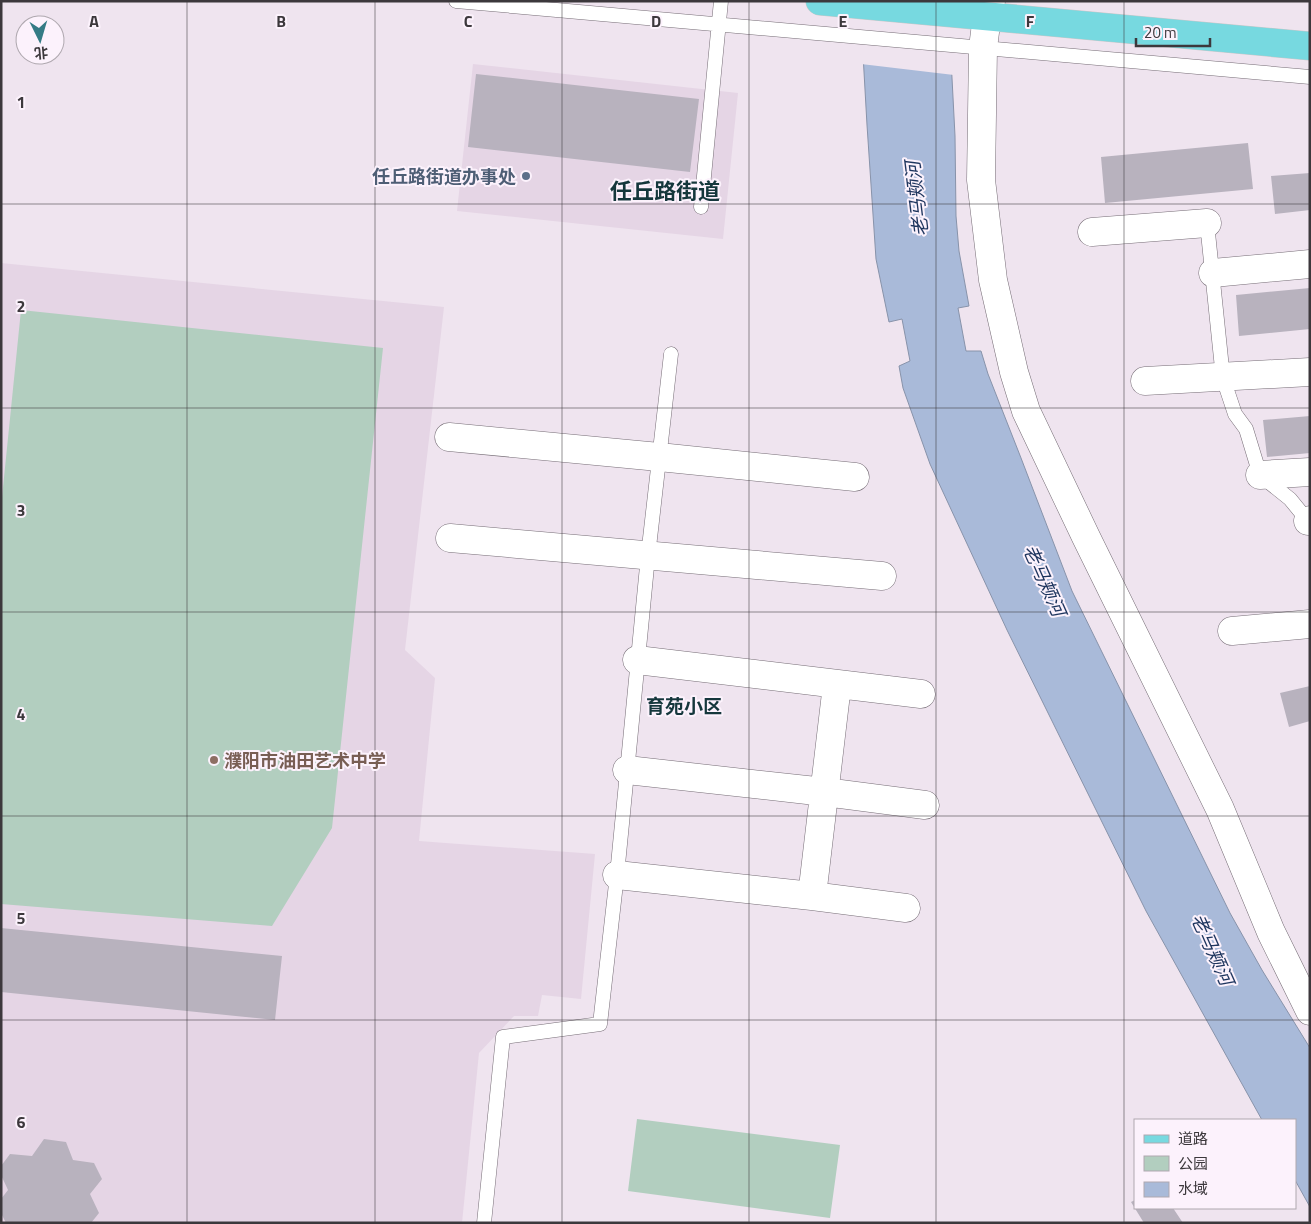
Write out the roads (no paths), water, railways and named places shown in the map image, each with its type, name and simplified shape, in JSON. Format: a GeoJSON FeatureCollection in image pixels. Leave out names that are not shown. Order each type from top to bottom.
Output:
{"type":"FeatureCollection","features":[{"type":"Feature","properties":{"kind":"main road"},"geometry":{"type":"LineString","coordinates":[[821,1],[984,11],[1310,46]]}},
{"type":"Feature","properties":{"kind":"street"},"geometry":{"type":"LineString","coordinates":[[984,11],[977,47],[980,180],[993,280],[1014,372],[1026,411],[1090,546],[1220,809],[1271,932],[1310,1011]]}},
{"type":"Feature","properties":{"kind":"street"},"geometry":{"type":"LineString","coordinates":[[1092,232],[1207,223]]}},
{"type":"Feature","properties":{"kind":"street"},"geometry":{"type":"LineString","coordinates":[[1213,273],[1310,264]]}},
{"type":"Feature","properties":{"kind":"street"},"geometry":{"type":"LineString","coordinates":[[1145,381],[1310,372]]}},
{"type":"Feature","properties":{"kind":"street"},"geometry":{"type":"LineString","coordinates":[[448,437],[855,477]]}},
{"type":"Feature","properties":{"kind":"street"},"geometry":{"type":"LineString","coordinates":[[1260,476],[1310,472]]}},
{"type":"Feature","properties":{"kind":"street"},"geometry":{"type":"LineString","coordinates":[[450,538],[882,576]]}},
{"type":"Feature","properties":{"kind":"street"},"geometry":{"type":"LineString","coordinates":[[1232,631],[1310,624]]}},
{"type":"Feature","properties":{"kind":"street"},"geometry":{"type":"LineString","coordinates":[[638,660],[920,694]]}},
{"type":"Feature","properties":{"kind":"street"},"geometry":{"type":"LineString","coordinates":[[812,896],[837,684]]}},
{"type":"Feature","properties":{"kind":"street"},"geometry":{"type":"LineString","coordinates":[[627,770],[925,805]]}},
{"type":"Feature","properties":{"kind":"street"},"geometry":{"type":"LineString","coordinates":[[617,875],[906,908]]}},
{"type":"Feature","properties":{"kind":"lane"},"geometry":{"type":"LineString","coordinates":[[456,1],[1310,77]]}},
{"type":"Feature","properties":{"kind":"lane"},"geometry":{"type":"LineString","coordinates":[[702,207],[721,1]]}},
{"type":"Feature","properties":{"kind":"lane"},"geometry":{"type":"LineString","coordinates":[[1207,223],[1223,378],[1235,414],[1246,429],[1260,476],[1290,499],[1309,524]]}},
{"type":"Feature","properties":{"kind":"lane"},"geometry":{"type":"LineString","coordinates":[[484,1223],[503,1037],[600,1024],[617,875],[648,556],[671,354]]}},
{"type":"Feature","properties":{"kind":"water","name":"老马颊河"},"geometry":{"type":"Polygon","coordinates":[[[860,1],[948,1],[955,136],[956,216],[959,251],[969,306],[958,308],[966,351],[981,351],[988,374],[1072,591],[1230,913],[1262,970],[1310,1048],[1310,1207],[1296,1182],[1296,1119],[1261,1119],[1146,911],[1007,630],[930,464],[903,388],[899,366],[910,361],[902,319],[889,322],[876,259],[860,1]]]}},
{"type":"Feature","properties":{"kind":"place","name":"任丘路街道办事处"},"geometry":{"type":"Point","coordinates":[526,176]}},
{"type":"Feature","properties":{"kind":"place","name":"濮阳市油田艺术中学"},"geometry":{"type":"Point","coordinates":[214,760]}},
{"type":"Feature","properties":{"kind":"district","name":"任丘路街道"},"geometry":{"type":"Point","coordinates":[665,191]}},
{"type":"Feature","properties":{"kind":"district","name":"育苑小区"},"geometry":{"type":"Point","coordinates":[684,705]}}]}
